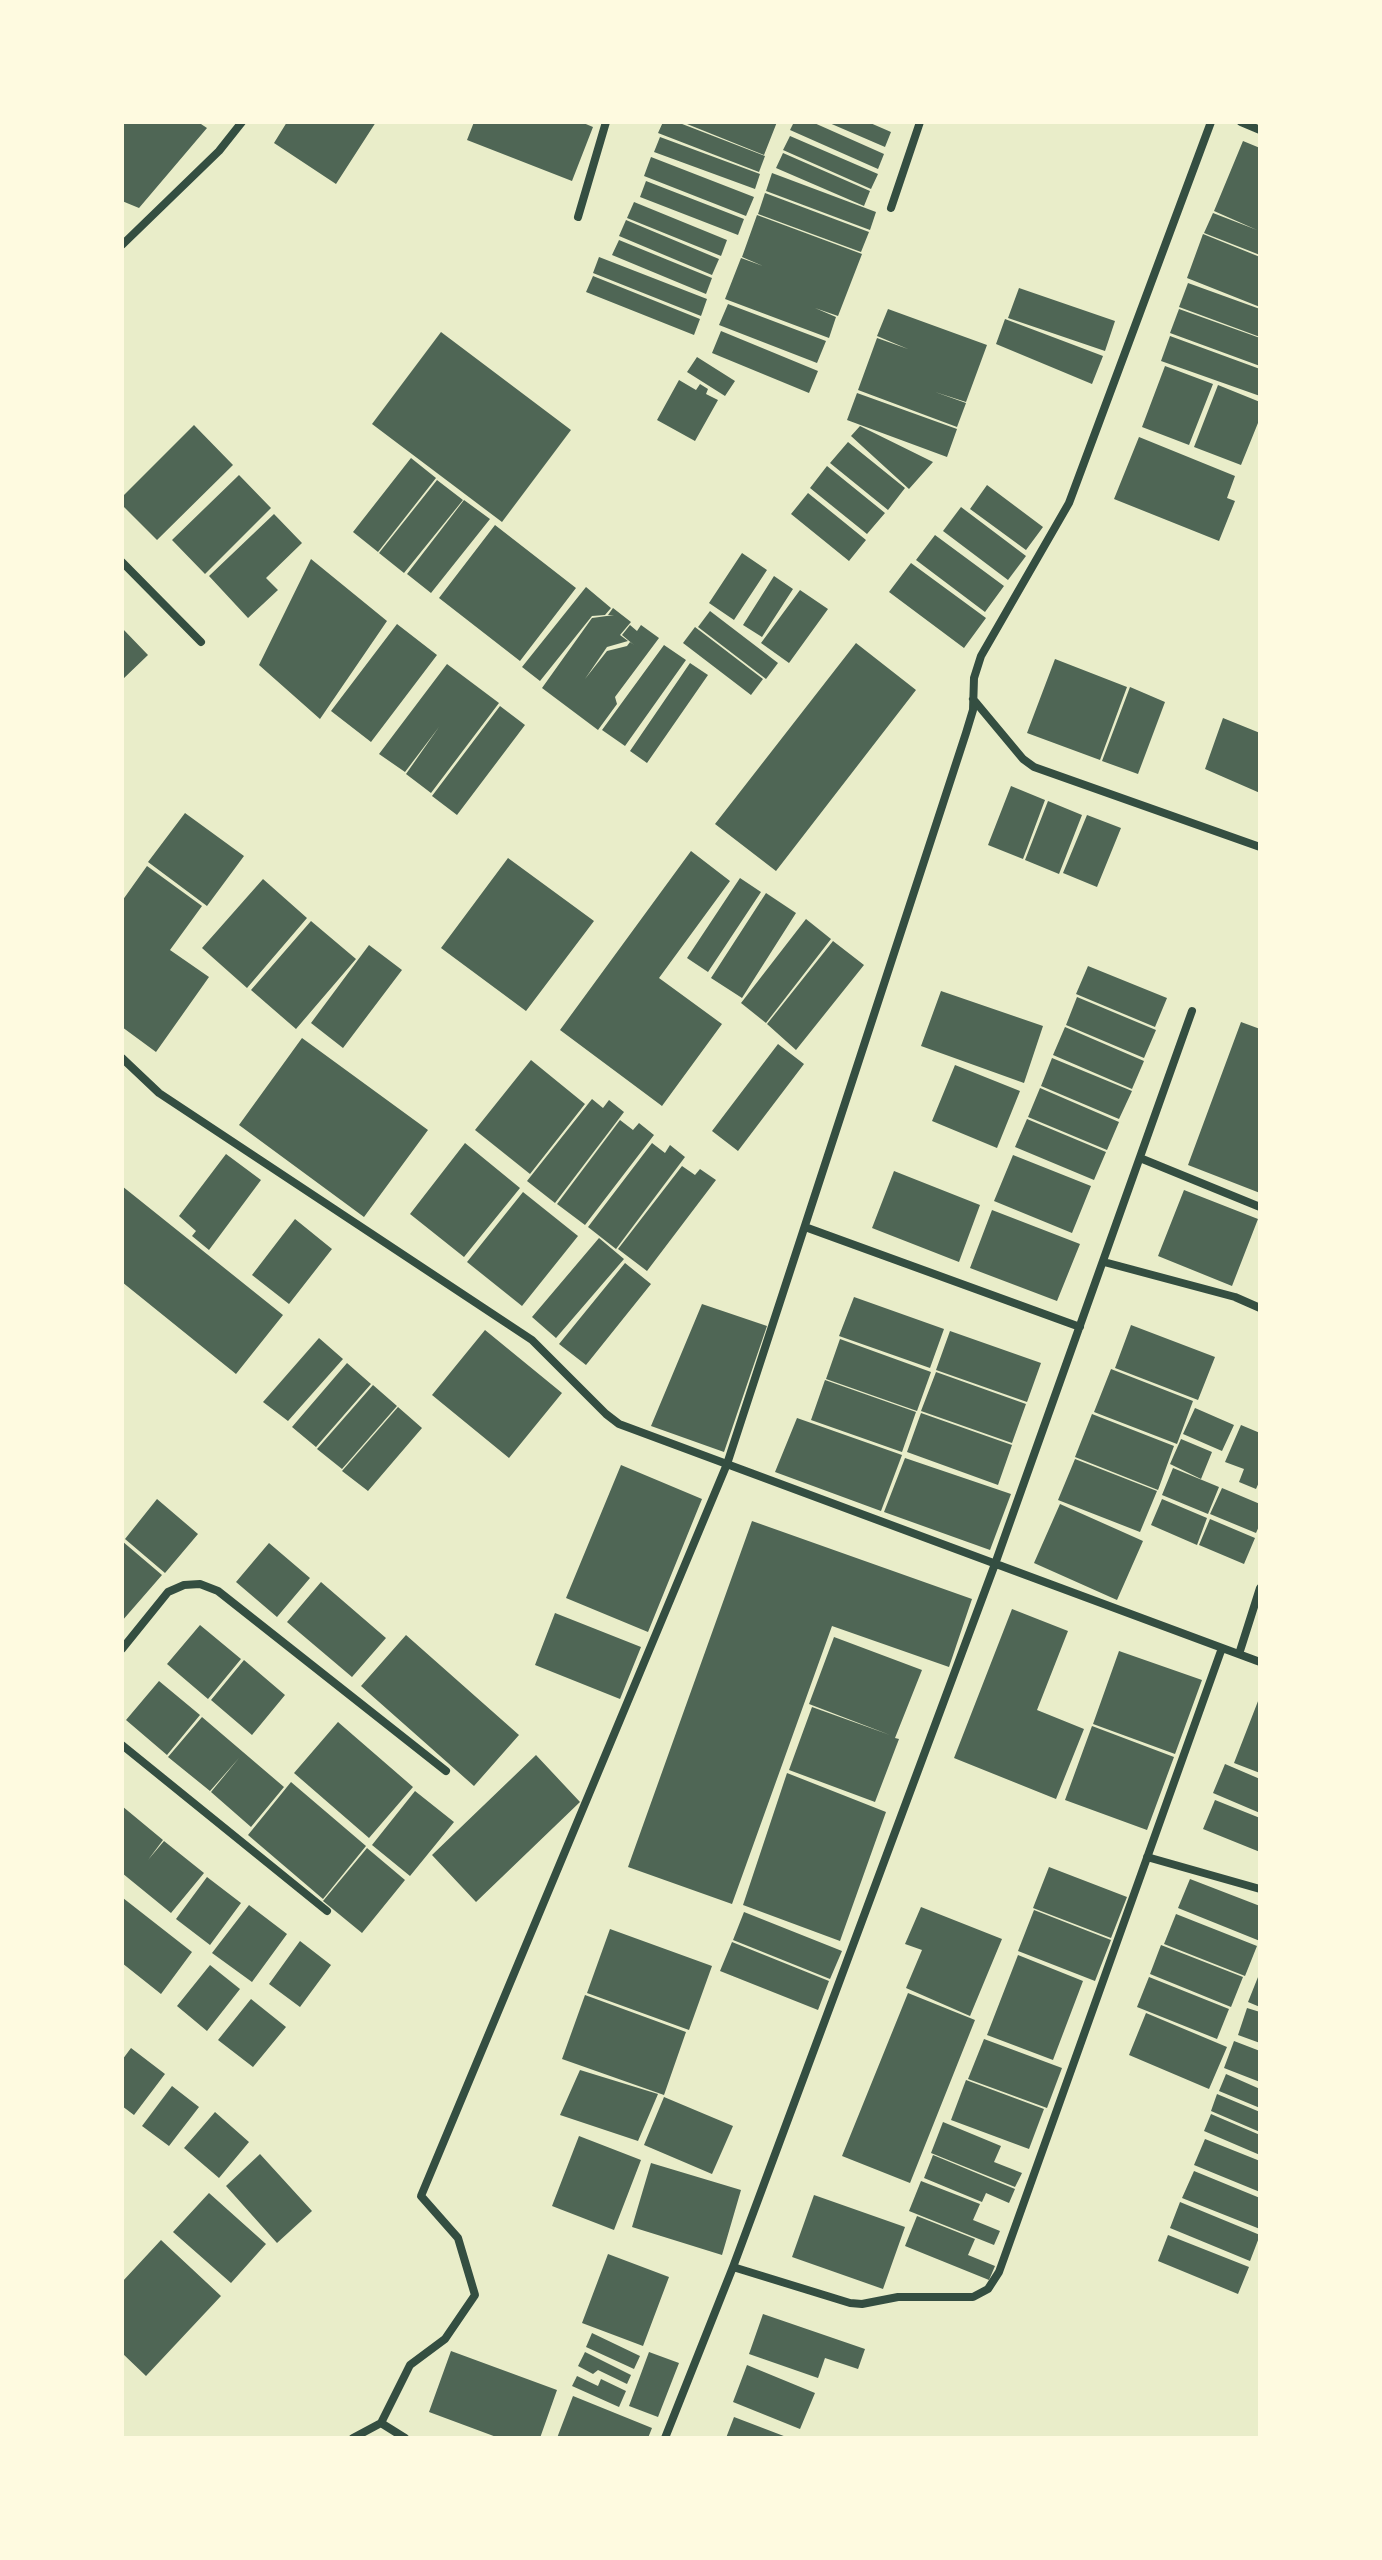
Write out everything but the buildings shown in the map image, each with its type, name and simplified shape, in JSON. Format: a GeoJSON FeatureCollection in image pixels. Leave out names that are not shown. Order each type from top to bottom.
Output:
{"type":"FeatureCollection","features":[{"type":"Feature","properties":{"kind":"street"},"geometry":{"type":"LineString","coordinates":[[122,245],[219,151],[242,122]]}},
{"type":"Feature","properties":{"kind":"street"},"geometry":{"type":"LineString","coordinates":[[578,217],[606,122]]}},
{"type":"Feature","properties":{"kind":"street"},"geometry":{"type":"LineString","coordinates":[[891,208],[920,122]]}},
{"type":"Feature","properties":{"kind":"street"},"geometry":{"type":"LineString","coordinates":[[353,2438],[381,2423],[410,2365],[445,2339],[475,2295],[458,2238],[421,2196],[727,1464],[966,733],[974,678],[981,656],[1069,503],[1211,122]]}},
{"type":"Feature","properties":{"kind":"street"},"geometry":{"type":"LineString","coordinates":[[1241,122],[1260,130]]}},
{"type":"Feature","properties":{"kind":"street"},"geometry":{"type":"LineString","coordinates":[[122,562],[201,642]]}},
{"type":"Feature","properties":{"kind":"street"},"geometry":{"type":"LineString","coordinates":[[973,699],[1023,759],[1034,767],[1260,847]]}},
{"type":"Feature","properties":{"kind":"street"},"geometry":{"type":"LineString","coordinates":[[665,2438],[733,2267],[995,1564],[1192,1011]]}},
{"type":"Feature","properties":{"kind":"street"},"geometry":{"type":"LineString","coordinates":[[122,1058],[159,1093],[532,1340],[619,1424],[1260,1662]]}},
{"type":"Feature","properties":{"kind":"street"},"geometry":{"type":"LineString","coordinates":[[1140,1158],[1260,1207]]}},
{"type":"Feature","properties":{"kind":"street"},"geometry":{"type":"LineString","coordinates":[[805,1227],[1080,1327]]}},
{"type":"Feature","properties":{"kind":"street"},"geometry":{"type":"LineString","coordinates":[[1104,1262],[1235,1297],[1260,1308]]}},
{"type":"Feature","properties":{"kind":"street"},"geometry":{"type":"LineString","coordinates":[[122,1649],[168,1592],[184,1585],[200,1584],[218,1591],[446,1771]]}},
{"type":"Feature","properties":{"kind":"street"},"geometry":{"type":"LineString","coordinates":[[1239,1654],[1260,1588]]}},
{"type":"Feature","properties":{"kind":"street"},"geometry":{"type":"LineString","coordinates":[[733,2267],[850,2303],[862,2304],[898,2297],[973,2297],[988,2289],[999,2272],[1222,1648]]}},
{"type":"Feature","properties":{"kind":"street"},"geometry":{"type":"LineString","coordinates":[[122,1745],[327,1911]]}},
{"type":"Feature","properties":{"kind":"street"},"geometry":{"type":"LineString","coordinates":[[1147,1857],[1260,1889]]}},
{"type":"Feature","properties":{"kind":"street"},"geometry":{"type":"LineString","coordinates":[[381,2423],[405,2438]]}}]}
